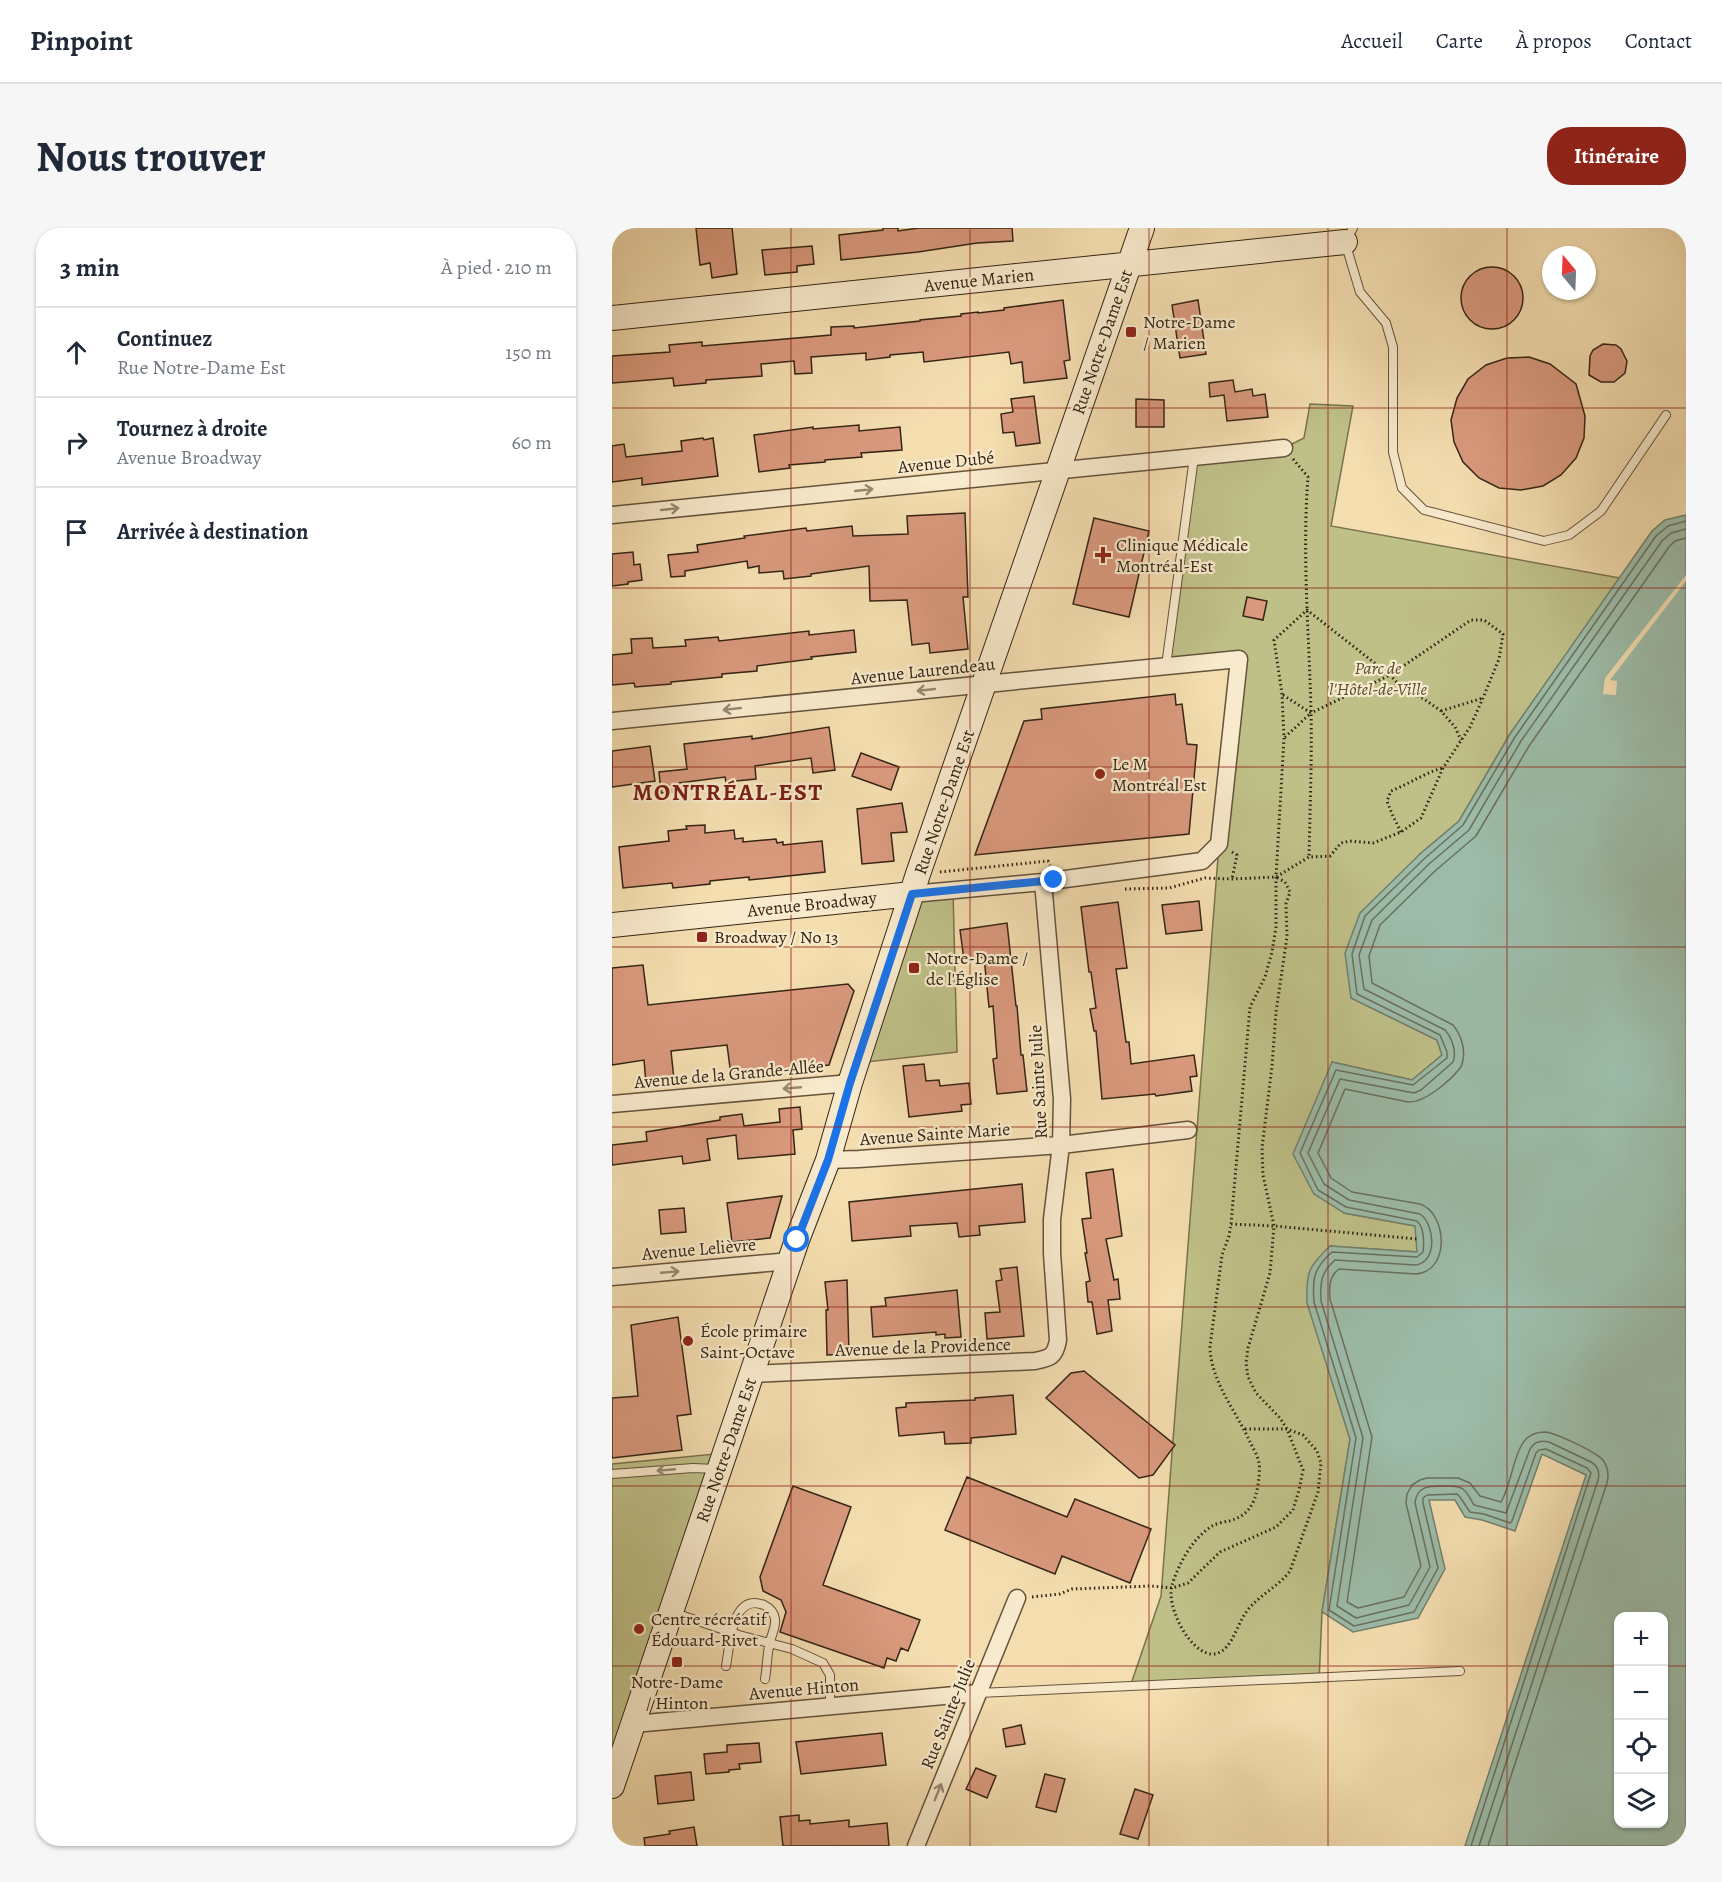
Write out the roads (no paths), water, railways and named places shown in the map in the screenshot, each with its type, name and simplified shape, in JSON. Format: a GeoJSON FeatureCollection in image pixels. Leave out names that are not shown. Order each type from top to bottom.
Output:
{"type":"FeatureCollection","features":[{"type":"Feature","properties":{"kind":"main road","name":"Rue Notre-Dame Est"},"geometry":{"type":"LineString","coordinates":[[612,1786],[790,1261],[828,1160],[850,1083],[912,894],[1142,228]]}},
{"type":"Feature","properties":{"kind":"main road","name":"Avenue Marien"},"geometry":{"type":"LineString","coordinates":[[612,318],[1129,264],[1349,235]]}},
{"type":"Feature","properties":{"kind":"main road","name":"Avenue Broadway"},"geometry":{"type":"LineString","coordinates":[[612,925],[912,894]]}},
{"type":"Feature","properties":{"kind":"street","name":"Avenue Dubé"},"geometry":{"type":"LineString","coordinates":[[612,515],[1284,448]]}},
{"type":"Feature","properties":{"kind":"street","name":"Avenue Laurendeau"},"geometry":{"type":"LineString","coordinates":[[612,721],[1239,659],[1219,844]]}},
{"type":"Feature","properties":{"kind":"street","name":"Avenue Broadway"},"geometry":{"type":"LineString","coordinates":[[912,894],[1043,882],[1202,861],[1219,844]]}},
{"type":"Feature","properties":{"kind":"street","name":"Rue Sainte Julie"},"geometry":{"type":"LineString","coordinates":[[1043,882],[1062,1099],[1061,1145],[1052,1219],[1058,1340],[1056,1352]]}},
{"type":"Feature","properties":{"kind":"street","name":"Avenue de la Grande-Allée"},"geometry":{"type":"LineString","coordinates":[[612,1104],[850,1083]]}},
{"type":"Feature","properties":{"kind":"street","name":"Avenue Sainte Marie"},"geometry":{"type":"LineString","coordinates":[[828,1160],[1061,1145],[1188,1130]]}},
{"type":"Feature","properties":{"kind":"street","name":"Avenue Lelièvre"},"geometry":{"type":"LineString","coordinates":[[612,1277],[790,1261]]}},
{"type":"Feature","properties":{"kind":"street","name":"Avenue de la Providence"},"geometry":{"type":"LineString","coordinates":[[752,1374],[1035,1361],[1048,1358],[1056,1352]]}},
{"type":"Feature","properties":{"kind":"street","name":"Rue Sainte-Julie"},"geometry":{"type":"LineString","coordinates":[[916,1846],[1017,1598]]}},
{"type":"Feature","properties":{"kind":"street","name":"Avenue Hinton"},"geometry":{"type":"LineString","coordinates":[[634,1724],[977,1694]]}},
{"type":"Feature","properties":{"kind":"lane"},"geometry":{"type":"LineString","coordinates":[[1349,235],[1360,292],[1386,324],[1393,347],[1393,452],[1402,488],[1424,510],[1544,540],[1569,535],[1601,512],[1666,415]]}},
{"type":"Feature","properties":{"kind":"lane"},"geometry":{"type":"LineString","coordinates":[[1166,666],[1194,457]]}},
{"type":"Feature","properties":{"kind":"lane"},"geometry":{"type":"LineString","coordinates":[[612,1474],[693,1468],[720,1469]]}},
{"type":"Feature","properties":{"kind":"lane"},"geometry":{"type":"LineString","coordinates":[[726,1666],[737,1614],[746,1605],[759,1603],[770,1607],[775,1616],[765,1679]]}},
{"type":"Feature","properties":{"kind":"lane"},"geometry":{"type":"LineString","coordinates":[[672,1612],[732,1633],[792,1649],[823,1663],[830,1675],[830,1706]]}},
{"type":"Feature","properties":{"kind":"lane"},"geometry":{"type":"LineString","coordinates":[[977,1694],[1460,1671]]}},
{"type":"Feature","properties":{"kind":"water"},"geometry":{"type":"Polygon","coordinates":[[[1686,515],[1686,1846],[1465,1846],[1586,1475],[1542,1454],[1515,1531],[1465,1517],[1455,1500],[1429,1500],[1445,1569],[1418,1618],[1353,1632],[1322,1612],[1350,1439],[1307,1303],[1308,1277],[1317,1259],[1330,1246],[1417,1252],[1415,1226],[1344,1213],[1314,1194],[1293,1154],[1332,1062],[1412,1080],[1442,1055],[1437,1040],[1351,998],[1345,953],[1360,913],[1420,854],[1459,821],[1510,734],[1652,531],[1665,520],[1686,515]]]}},
{"type":"Feature","properties":{"kind":"place","name":"Notre-Dame / Marien"},"geometry":{"type":"Point","coordinates":[1131,332]}},
{"type":"Feature","properties":{"kind":"place","name":"Clinique Médicale Montréal-Est"},"geometry":{"type":"Point","coordinates":[1103,555]}},
{"type":"Feature","properties":{"kind":"place","name":"Le M Montréal Est"},"geometry":{"type":"Point","coordinates":[1100,774]}},
{"type":"Feature","properties":{"kind":"place","name":"Broadway / No 13"},"geometry":{"type":"Point","coordinates":[702,937]}},
{"type":"Feature","properties":{"kind":"place","name":"Notre-Dame / de l'Église"},"geometry":{"type":"Point","coordinates":[914,968]}},
{"type":"Feature","properties":{"kind":"place","name":"École primaire Saint-Octave"},"geometry":{"type":"Point","coordinates":[688,1341]}},
{"type":"Feature","properties":{"kind":"place","name":"Centre récréatif Édouard-Rivet"},"geometry":{"type":"Point","coordinates":[639,1629]}},
{"type":"Feature","properties":{"kind":"place","name":"Notre-Dame / Hinton"},"geometry":{"type":"Point","coordinates":[677,1662]}},
{"type":"Feature","properties":{"kind":"district","name":"MONTRÉAL-EST"},"geometry":{"type":"Point","coordinates":[728,792]}},
{"type":"Feature","properties":{"kind":"park label","name":"Parc de l'Hôtel-de-Ville"},"geometry":{"type":"Point","coordinates":[1378,678]}}]}
